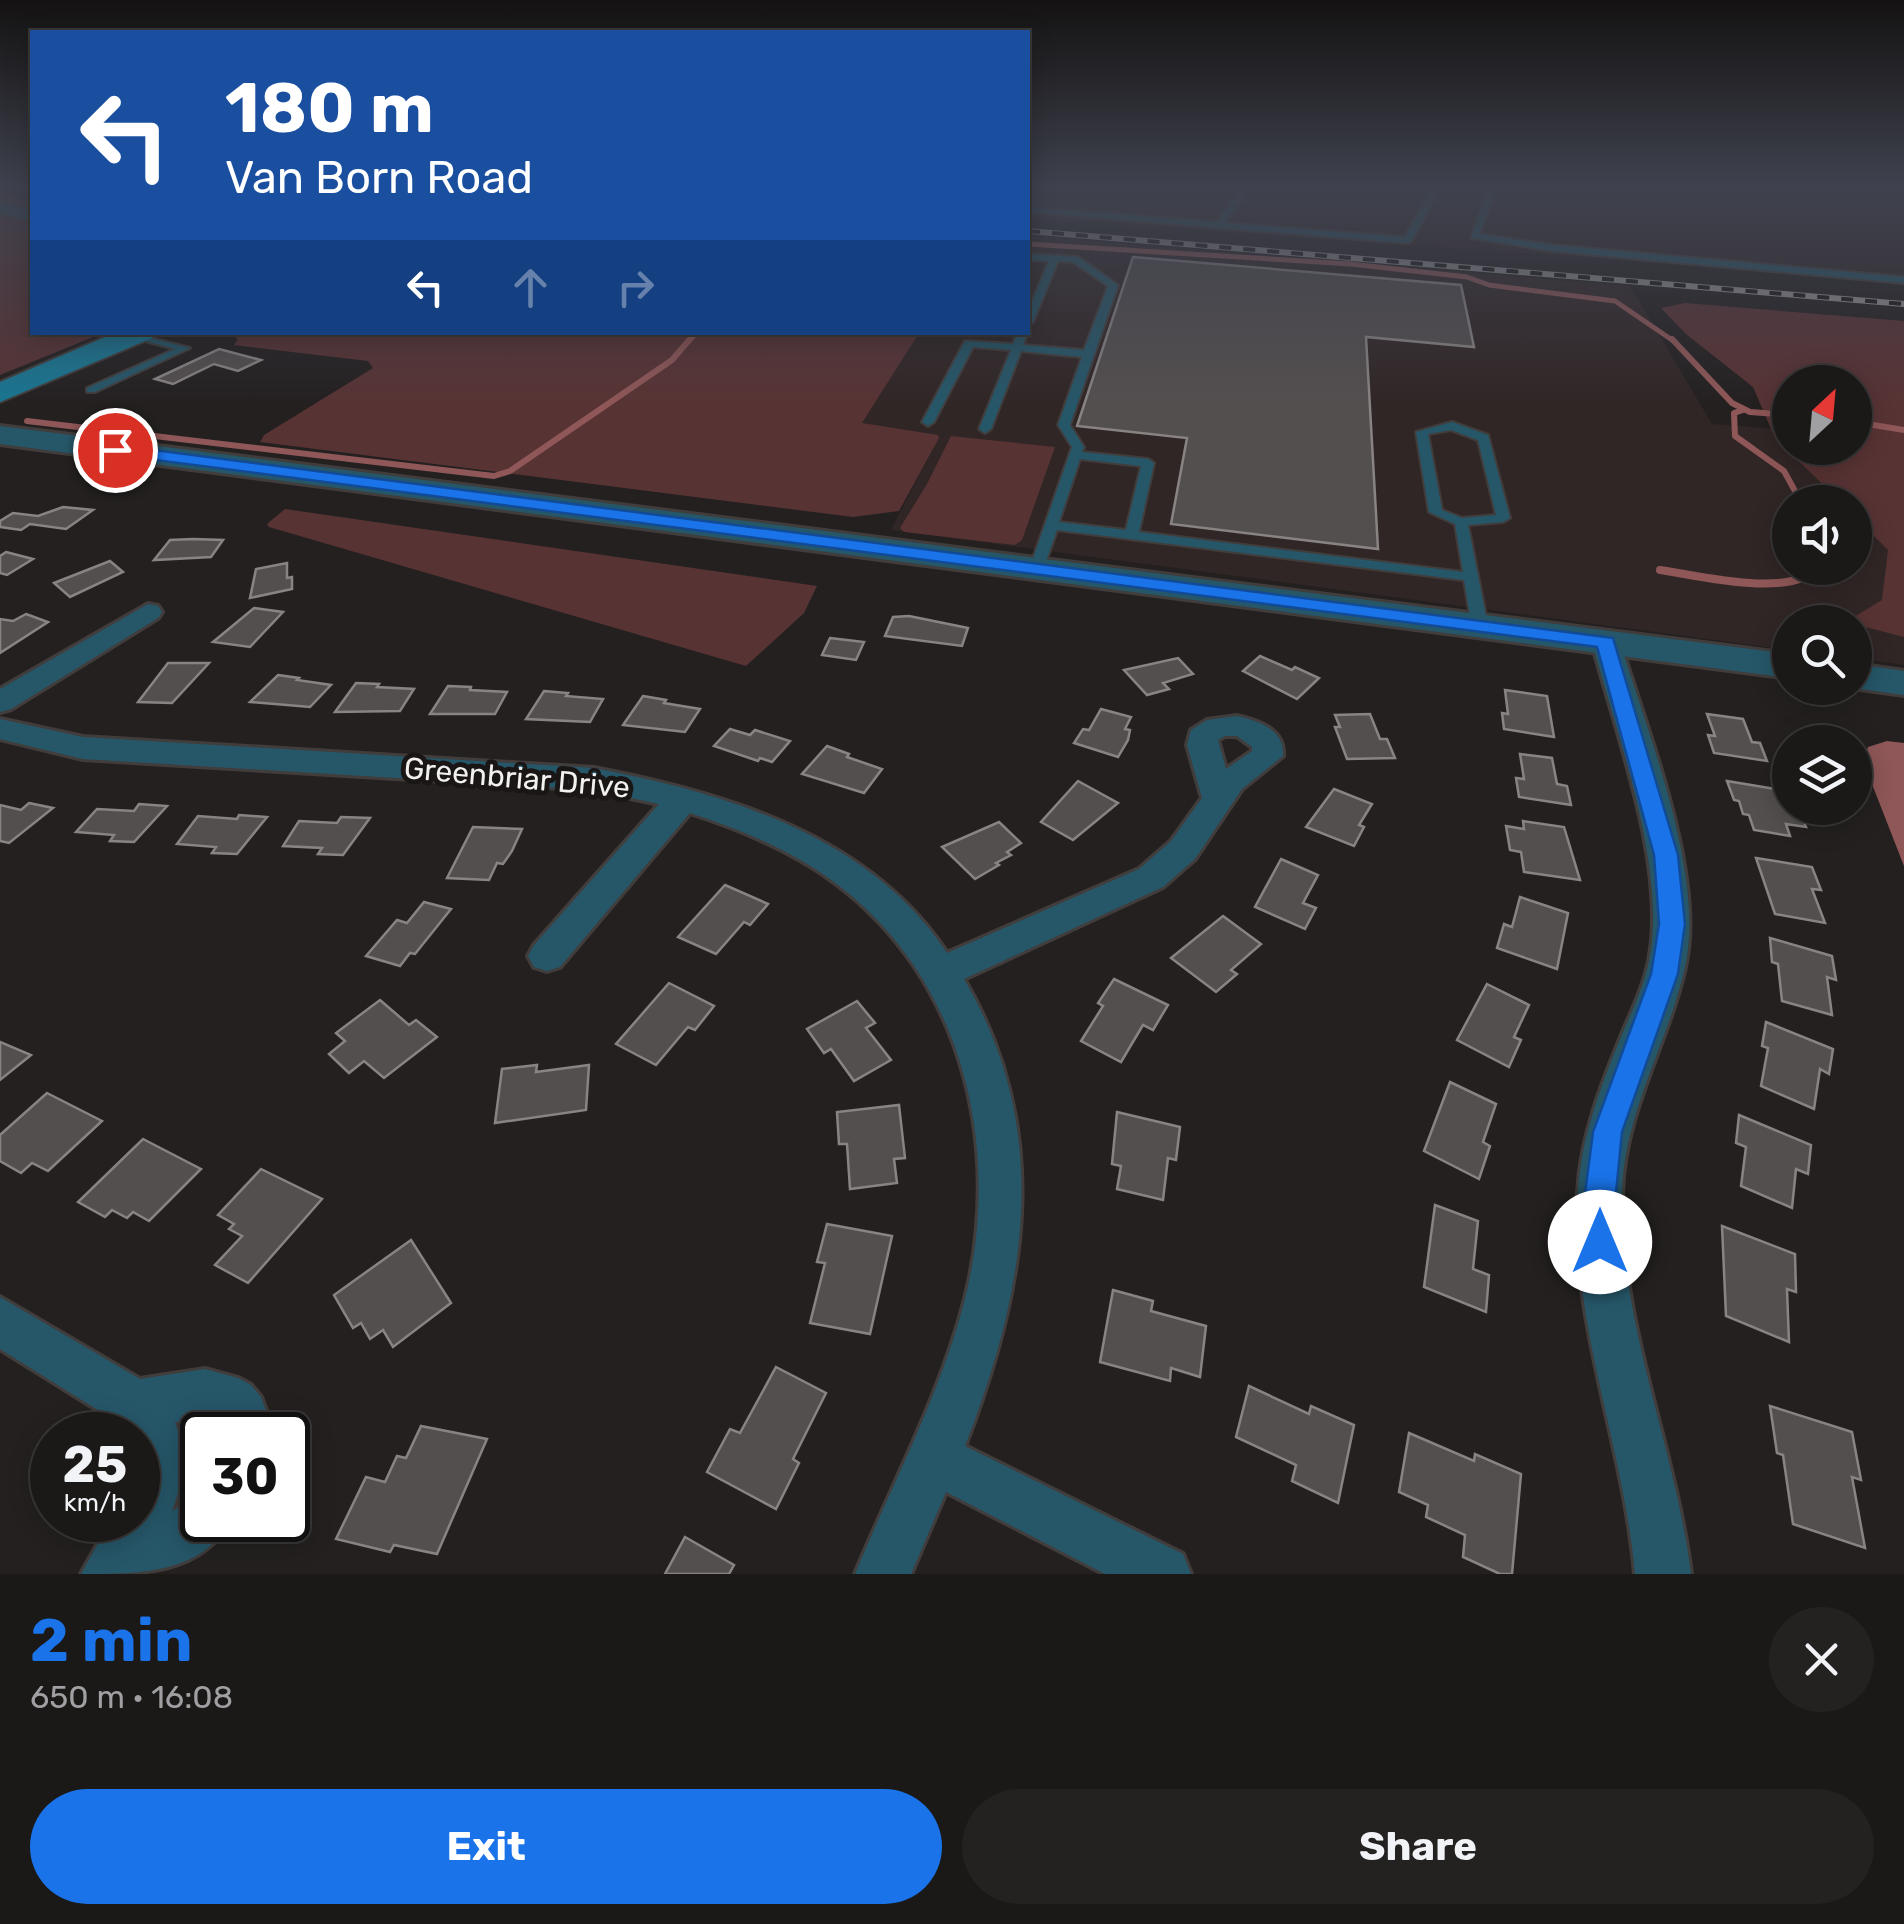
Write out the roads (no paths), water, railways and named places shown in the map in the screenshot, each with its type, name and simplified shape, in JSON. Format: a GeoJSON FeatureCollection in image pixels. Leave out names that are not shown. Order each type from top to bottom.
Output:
{"type":"FeatureCollection","features":[{"type":"Feature","properties":{"kind":"main road"},"geometry":{"type":"LineString","coordinates":[[0,393],[137,335]]}},
{"type":"Feature","properties":{"kind":"street"},"geometry":{"type":"LineString","coordinates":[[0,435],[1772,664]]}},
{"type":"Feature","properties":{"kind":"street"},"geometry":{"type":"LineString","coordinates":[[0,702],[148,612]]}},
{"type":"Feature","properties":{"kind":"street"},"geometry":{"type":"LineString","coordinates":[[1606,642],[1666,855],[1670,882],[1668,960],[1608,1132],[1600,1193],[1600,1242],[1609,1302],[1657,1506],[1664,1574]]}},
{"type":"Feature","properties":{"kind":"street"},"geometry":{"type":"LineString","coordinates":[[1872,678],[1904,683]]}},
{"type":"Feature","properties":{"kind":"street","name":"Greenbriar Drive"},"geometry":{"type":"LineString","coordinates":[[0,730],[83,748],[594,779],[683,799],[779,836],[844,870],[893,912],[942,972],[965,1016],[987,1074],[998,1128],[1002,1185],[997,1252],[984,1318],[933,1458],[883,1574]]}},
{"type":"Feature","properties":{"kind":"street"},"geometry":{"type":"LineString","coordinates":[[942,972],[1151,878],[1183,850],[1217,796]]}},
{"type":"Feature","properties":{"kind":"street"},"geometry":{"type":"LineString","coordinates":[[547,956],[683,799]]}},
{"type":"Feature","properties":{"kind":"street"},"geometry":{"type":"LineString","coordinates":[[0,1321],[134,1404],[152,1426],[158,1456],[155,1489],[140,1526],[110,1574]]}},
{"type":"Feature","properties":{"kind":"street"},"geometry":{"type":"LineString","coordinates":[[134,1404],[213,1393],[237,1403],[242,1412]]}},
{"type":"Feature","properties":{"kind":"street"},"geometry":{"type":"LineString","coordinates":[[933,1458],[1163,1574]]}},
{"type":"Feature","properties":{"kind":"street"},"geometry":{"type":"LineString","coordinates":[[119,1574],[180,1534]]}},
{"type":"Feature","properties":{"kind":"lane"},"geometry":{"type":"LineString","coordinates":[[1030,317],[1054,259]]}},
{"type":"Feature","properties":{"kind":"lane"},"geometry":{"type":"LineString","coordinates":[[1036,570],[1078,447],[1064,425],[1113,285],[1077,259]]}},
{"type":"Feature","properties":{"kind":"lane"},"geometry":{"type":"LineString","coordinates":[[1677,259],[1904,280]]}},
{"type":"Feature","properties":{"kind":"lane"},"geometry":{"type":"LineString","coordinates":[[91,390],[185,348],[142,335]]}},
{"type":"Feature","properties":{"kind":"lane"},"geometry":{"type":"LineString","coordinates":[[984,429],[1022,335]]}},
{"type":"Feature","properties":{"kind":"lane"},"geometry":{"type":"LineString","coordinates":[[928,422],[972,338],[1017,348],[1088,354]]}},
{"type":"Feature","properties":{"kind":"lane"},"geometry":{"type":"LineString","coordinates":[[1452,426],[1484,438],[1504,518],[1461,522],[1436,512],[1422,432],[1452,426]]}},
{"type":"Feature","properties":{"kind":"lane"},"geometry":{"type":"LineString","coordinates":[[1075,455],[1148,463],[1132,535]]}},
{"type":"Feature","properties":{"kind":"lane"},"geometry":{"type":"LineString","coordinates":[[1461,522],[1480,627]]}},
{"type":"Feature","properties":{"kind":"lane"},"geometry":{"type":"LineString","coordinates":[[1051,525],[1472,577]]}},
{"type":"Feature","properties":{"kind":"waterway"},"geometry":{"type":"LineString","coordinates":[[1278,259],[1467,277],[1489,285],[1615,301],[1674,342]]}},
{"type":"Feature","properties":{"kind":"waterway"},"geometry":{"type":"LineString","coordinates":[[688,342],[694,335]]}},
{"type":"Feature","properties":{"kind":"waterway"},"geometry":{"type":"LineString","coordinates":[[27,421],[494,476],[510,471],[672,360],[690,339]]}},
{"type":"Feature","properties":{"kind":"waterway"},"geometry":{"type":"LineString","coordinates":[[1674,342],[1732,403],[1750,412],[1772,414]]}},
{"type":"Feature","properties":{"kind":"waterway"},"geometry":{"type":"LineString","coordinates":[[1743,410],[1734,413],[1735,436],[1784,471],[1792,485]]}},
{"type":"Feature","properties":{"kind":"waterway"},"geometry":{"type":"LineString","coordinates":[[1872,425],[1904,430]]}},
{"type":"Feature","properties":{"kind":"waterway"},"geometry":{"type":"LineString","coordinates":[[1660,570],[1718,580],[1772,583]]}},
{"type":"Feature","properties":{"kind":"railway"},"geometry":{"type":"LineString","coordinates":[[1369,259],[1904,304]]}}]}
